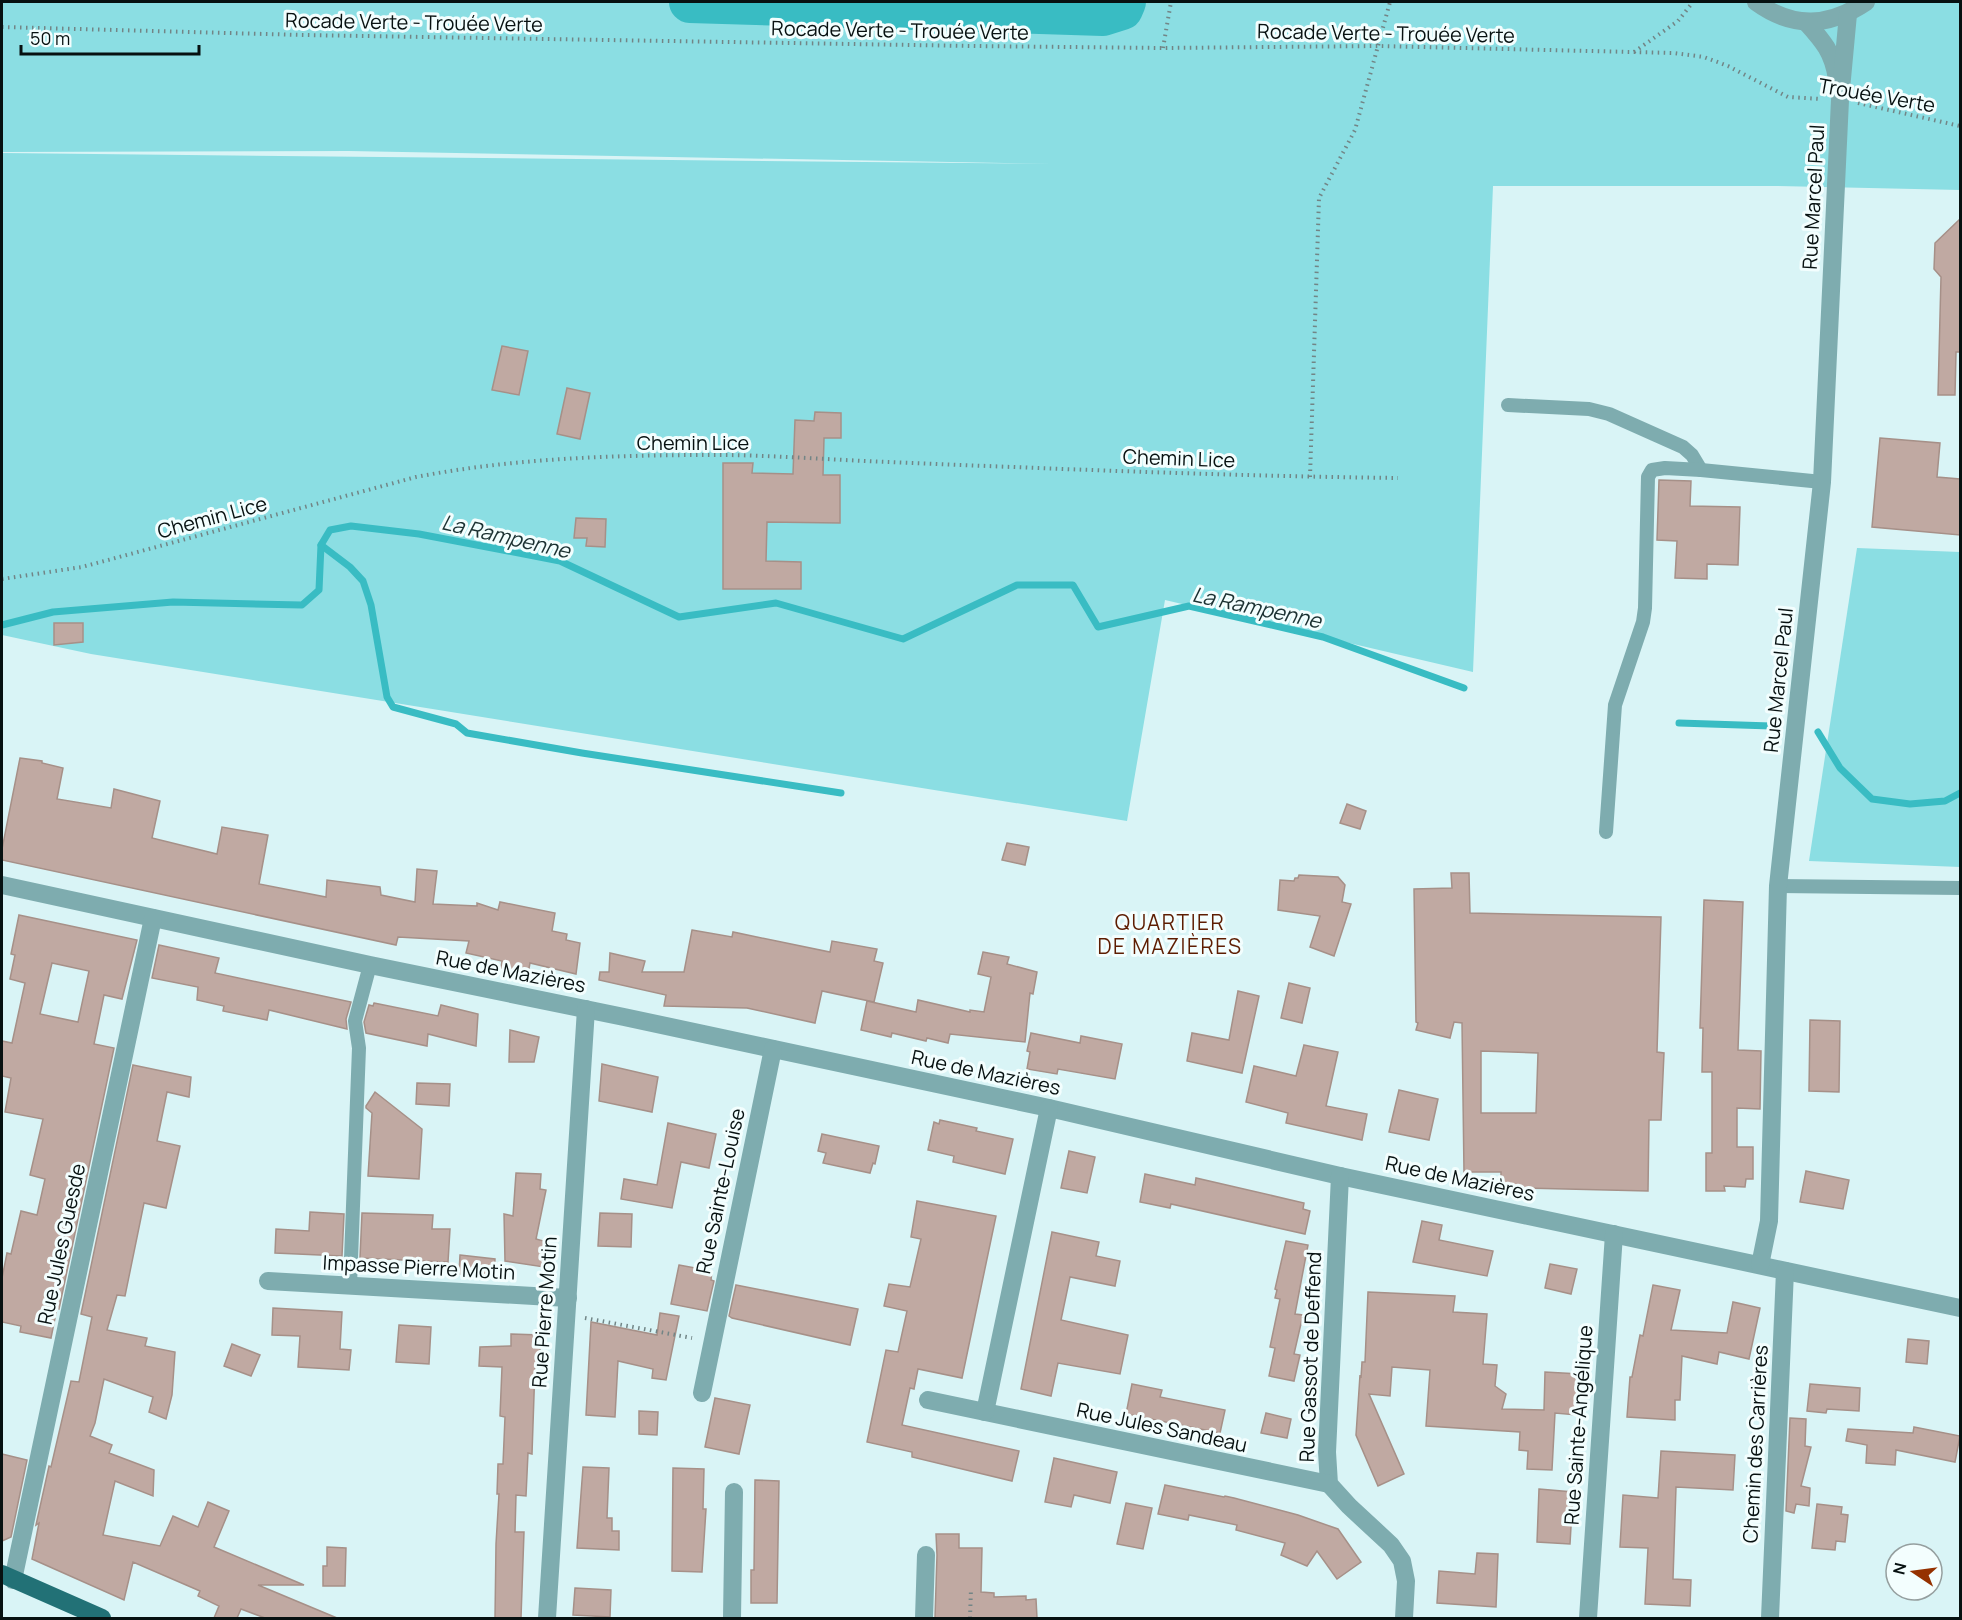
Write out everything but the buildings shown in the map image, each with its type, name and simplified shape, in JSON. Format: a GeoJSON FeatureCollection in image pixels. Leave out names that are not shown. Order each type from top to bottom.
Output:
{"type":"FeatureCollection","features":[{"type":"Feature","properties":{"kind":"main road"},"geometry":{"type":"LineString","coordinates":[[8,1577],[102,1618]]}},
{"type":"Feature","properties":{"kind":"street"},"geometry":{"type":"LineString","coordinates":[[1756,2],[1778,14],[1806,22],[1827,20],[1848,14],[1866,2]]}},
{"type":"Feature","properties":{"kind":"street","name":"Rue Marcel Paul"},"geometry":{"type":"LineString","coordinates":[[1760,1265],[1769,1221],[1778,886],[1822,482],[1840,100],[1848,14]]}},
{"type":"Feature","properties":{"kind":"street","name":"Rue Marcel Paul"},"geometry":{"type":"LineString","coordinates":[[1806,22],[1823,41],[1834,60],[1840,100]]}},
{"type":"Feature","properties":{"kind":"street","name":"Rue de Mazières"},"geometry":{"type":"LineString","coordinates":[[2,885],[1048,1108],[1340,1176],[1960,1308]]}},
{"type":"Feature","properties":{"kind":"street","name":"Rue Jules Guesde"},"geometry":{"type":"LineString","coordinates":[[8,1577],[153,918]]}},
{"type":"Feature","properties":{"kind":"street","name":"Rue Pierre Motin"},"geometry":{"type":"LineString","coordinates":[[547,1618],[586,1009]]}},
{"type":"Feature","properties":{"kind":"street","name":"Rue Sainte-Louise"},"geometry":{"type":"LineString","coordinates":[[702,1393],[773,1049]]}},
{"type":"Feature","properties":{"kind":"street"},"geometry":{"type":"LineString","coordinates":[[986,1412],[1048,1108]]}},
{"type":"Feature","properties":{"kind":"street","name":"Rue Gassot de Deffend"},"geometry":{"type":"LineString","coordinates":[[1340,1176],[1327,1452],[1329,1484],[1391,1545],[1402,1561],[1406,1581],[1404,1618]]}},
{"type":"Feature","properties":{"kind":"street","name":"Rue Sainte-Angélique"},"geometry":{"type":"LineString","coordinates":[[1588,1618],[1614,1234]]}},
{"type":"Feature","properties":{"kind":"street","name":"Chemin des Carrières"},"geometry":{"type":"LineString","coordinates":[[1770,1618],[1785,1271]]}},
{"type":"Feature","properties":{"kind":"street","name":"Impasse Pierre Motin"},"geometry":{"type":"LineString","coordinates":[[268,1281],[350,1285],[567,1306]]}},
{"type":"Feature","properties":{"kind":"street","name":"Rue Jules Sandeau"},"geometry":{"type":"LineString","coordinates":[[928,1400],[1329,1484]]}},
{"type":"Feature","properties":{"kind":"street"},"geometry":{"type":"LineString","coordinates":[[732,1618],[734,1492]]}},
{"type":"Feature","properties":{"kind":"street"},"geometry":{"type":"LineString","coordinates":[[924,1618],[926,1555]]}},
{"type":"Feature","properties":{"kind":"lane"},"geometry":{"type":"LineString","coordinates":[[1508,405],[1589,409],[1609,414],[1683,447],[1692,455],[1701,470]]}},
{"type":"Feature","properties":{"kind":"lane"},"geometry":{"type":"LineString","coordinates":[[1606,832],[1615,705],[1643,622],[1645,608],[1648,477],[1652,470],[1665,468],[1701,470],[1822,482]]}},
{"type":"Feature","properties":{"kind":"lane"},"geometry":{"type":"LineString","coordinates":[[1778,886],[1960,888]]}},
{"type":"Feature","properties":{"kind":"lane"},"geometry":{"type":"LineString","coordinates":[[350,1285],[359,1048],[355,1021],[370,965]]}},
{"type":"Feature","properties":{"kind":"path"},"geometry":{"type":"LineString","coordinates":[[1163,48],[1171,2]]}},
{"type":"Feature","properties":{"kind":"path"},"geometry":{"type":"LineString","coordinates":[[1310,477],[1319,198],[1355,130],[1390,2]]}},
{"type":"Feature","properties":{"kind":"path"},"geometry":{"type":"LineString","coordinates":[[1633,53],[1678,21],[1693,2]]}},
{"type":"Feature","properties":{"kind":"path","name":"Rocade Verte - Trouée Verte"},"geometry":{"type":"LineString","coordinates":[[2,27],[351,36],[960,46],[1163,48],[1378,46],[1674,53],[1704,57],[1728,66],[1788,97]]}},
{"type":"Feature","properties":{"kind":"path","name":"Trouée Verte"},"geometry":{"type":"LineString","coordinates":[[1788,97],[1840,100],[1960,126]]}},
{"type":"Feature","properties":{"kind":"path","name":"Chemin Lice"},"geometry":{"type":"LineString","coordinates":[[2,579],[82,567],[416,477],[468,467],[535,461],[718,455],[1034,468],[1398,478]]}},
{"type":"Feature","properties":{"kind":"path"},"geometry":{"type":"LineString","coordinates":[[567,1306],[712,1342]]}},
{"type":"Feature","properties":{"kind":"path"},"geometry":{"type":"LineString","coordinates":[[970,1618],[971,1589]]}},
{"type":"Feature","properties":{"kind":"shaded area"},"geometry":{"type":"Polygon","coordinates":[[[2,2],[1960,2],[1960,190],[1777,186],[1493,186],[1473,672],[1165,600],[1127,821],[91,654],[2,635],[2,153],[1054,164],[349,151],[2,152],[2,2]]]}},
{"type":"Feature","properties":{"kind":"shaded area"},"geometry":{"type":"Polygon","coordinates":[[[1857,548],[1960,552],[1960,867],[1809,861],[1857,548]]]}},
{"type":"Feature","properties":{"kind":"waterway"},"geometry":{"type":"LineString","coordinates":[[690,2],[1103,15],[1122,9],[1125,2]]}},
{"type":"Feature","properties":{"kind":"waterway","name":"La Rampenne"},"geometry":{"type":"LineString","coordinates":[[2,625],[53,612],[173,602],[302,605],[319,590],[321,545],[330,530],[351,526],[419,534],[560,561],[679,617],[776,603],[903,639],[1017,585],[1073,585],[1098,627],[1189,606],[1323,637],[1464,688]]}},
{"type":"Feature","properties":{"kind":"waterway"},"geometry":{"type":"LineString","coordinates":[[321,545],[350,567],[363,581],[371,605],[387,697],[393,707],[456,724],[467,733],[841,793]]}},
{"type":"Feature","properties":{"kind":"waterway","name":"La Rampenne"},"geometry":{"type":"LineString","coordinates":[[1679,723],[1771,726]]}},
{"type":"Feature","properties":{"kind":"waterway","name":"La Rampenne"},"geometry":{"type":"LineString","coordinates":[[1818,732],[1840,768],[1872,799],[1910,804],[1945,801],[1960,793]]}},
{"type":"Feature","properties":{"kind":"district","name":"QUARTIER DE MAZIÈRES"},"geometry":{"type":"Point","coordinates":[1170,934]}}]}
